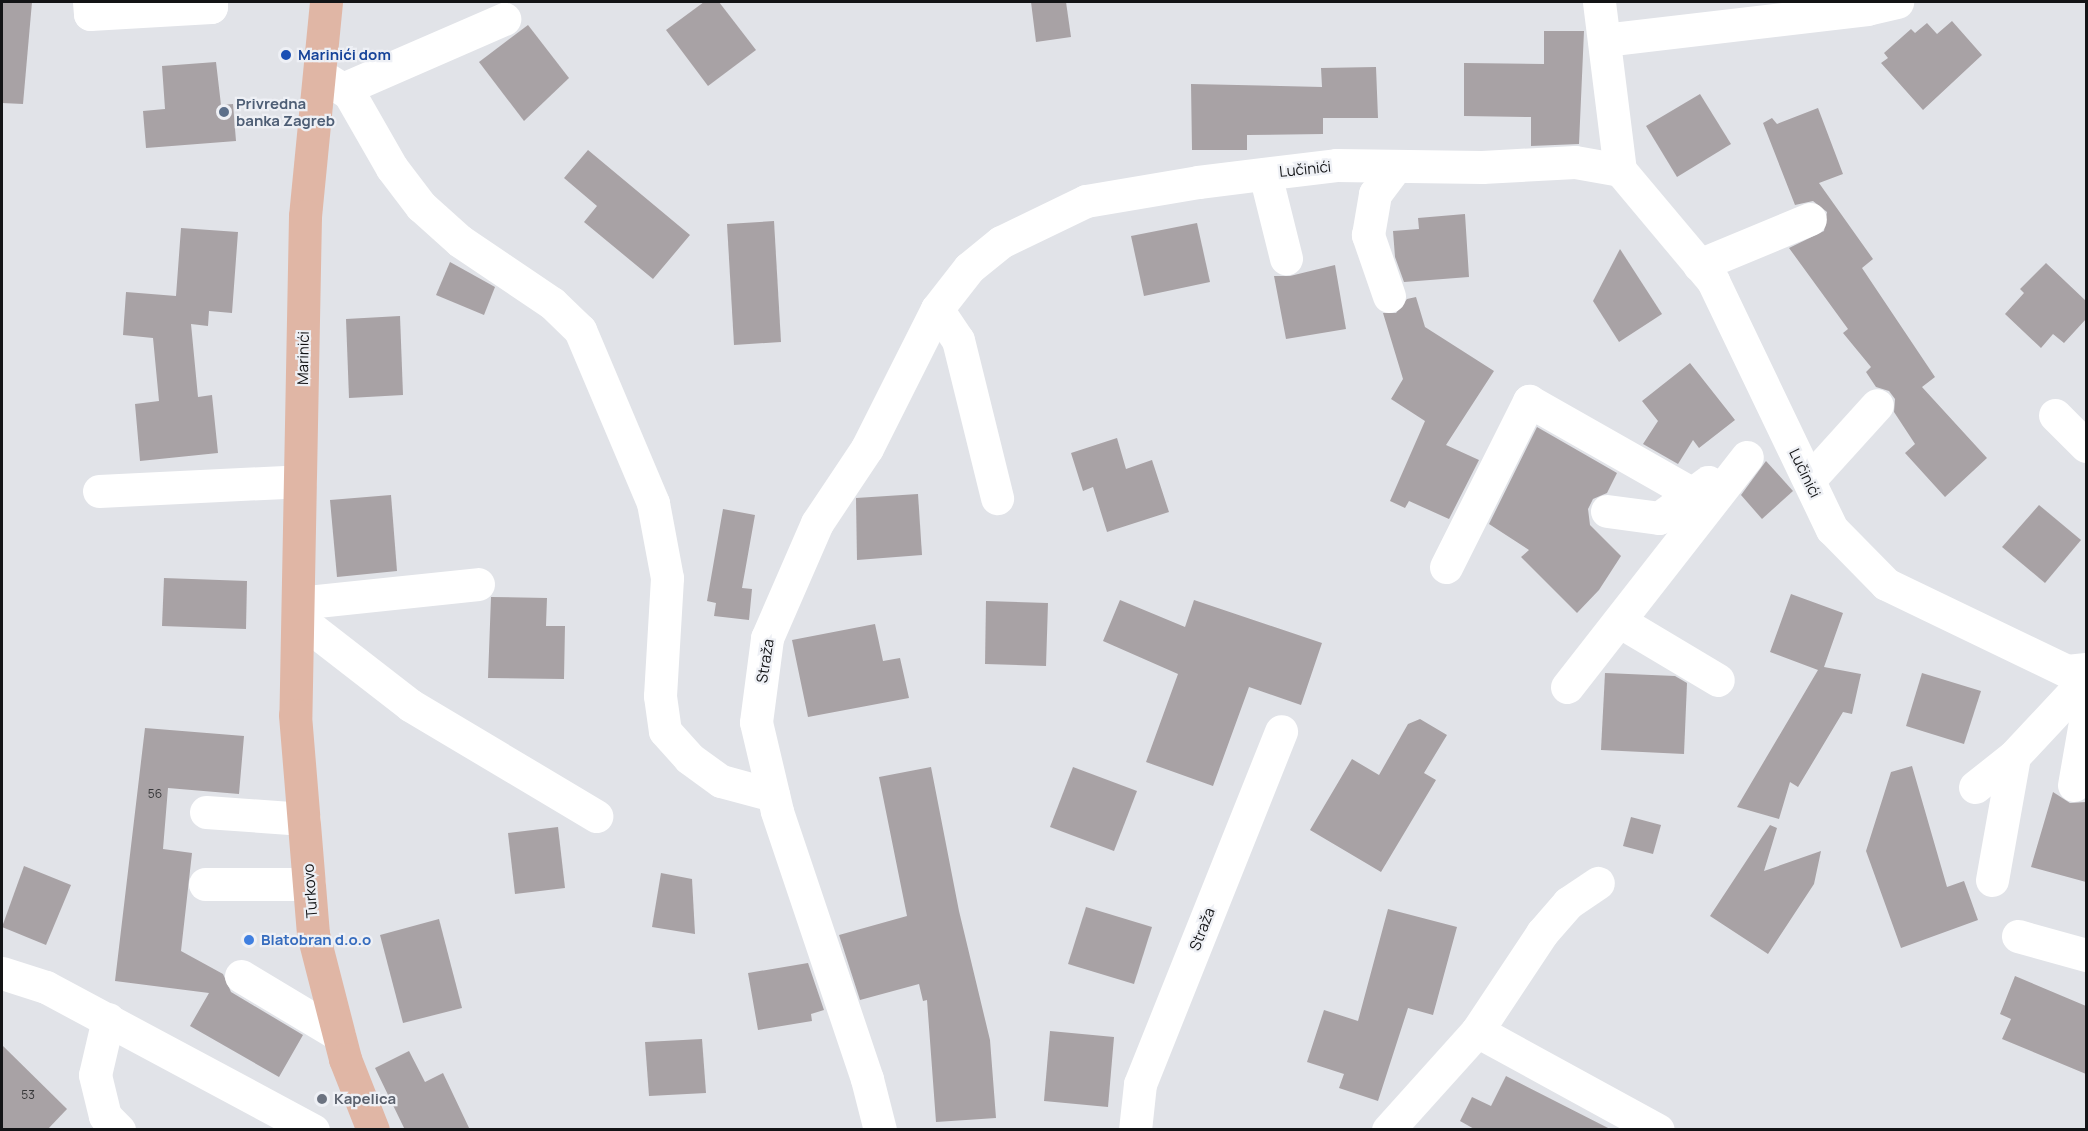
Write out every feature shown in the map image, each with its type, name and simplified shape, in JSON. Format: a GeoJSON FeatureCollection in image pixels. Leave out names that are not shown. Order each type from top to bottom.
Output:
{"type":"FeatureCollection","features":[{"type":"Feature","properties":{"kind":"main road","name":"Marinići"},"geometry":{"type":"LineString","coordinates":[[295,715],[305,216],[332,82],[326,2]]}},
{"type":"Feature","properties":{"kind":"main road","name":"Turkovo"},"geometry":{"type":"LineString","coordinates":[[295,715],[313,934],[339,1035],[374,1130]]}},
{"type":"Feature","properties":{"kind":"street"},"geometry":{"type":"LineString","coordinates":[[89,2],[90,14],[211,7],[211,2]]}},
{"type":"Feature","properties":{"kind":"street"},"geometry":{"type":"LineString","coordinates":[[1599,2],[1620,170]]}},
{"type":"Feature","properties":{"kind":"street"},"geometry":{"type":"LineString","coordinates":[[1604,40],[1882,5]]}},
{"type":"Feature","properties":{"kind":"street"},"geometry":{"type":"LineString","coordinates":[[504,19],[332,82],[363,115],[392,168],[421,206],[460,241],[552,303],[580,330],[653,503],[667,578],[660,696],[665,731],[689,758],[721,781],[773,795]]}},
{"type":"Feature","properties":{"kind":"street","name":"Lučinići"},"geometry":{"type":"LineString","coordinates":[[1001,242],[1086,201],[1336,165],[1575,162],[1620,170],[1713,281],[1833,529],[1886,584],[2067,671],[2086,669]]}},
{"type":"Feature","properties":{"kind":"street"},"geometry":{"type":"LineString","coordinates":[[1389,296],[1368,235],[1375,194],[1396,166]]}},
{"type":"Feature","properties":{"kind":"street"},"geometry":{"type":"LineString","coordinates":[[1265,174],[1286,258]]}},
{"type":"Feature","properties":{"kind":"street"},"geometry":{"type":"LineString","coordinates":[[1699,265],[1810,219]]}},
{"type":"Feature","properties":{"kind":"street","name":"Straža"},"geometry":{"type":"LineString","coordinates":[[880,1130],[867,1079],[773,795],[756,722],[767,638],[817,523],[867,448],[937,309],[969,268],[1001,242]]}},
{"type":"Feature","properties":{"kind":"street"},"geometry":{"type":"LineString","coordinates":[[937,309],[958,340],[997,498]]}},
{"type":"Feature","properties":{"kind":"street"},"geometry":{"type":"LineString","coordinates":[[1446,567],[1529,401],[1691,493]]}},
{"type":"Feature","properties":{"kind":"street"},"geometry":{"type":"LineString","coordinates":[[1809,480],[1877,405]]}},
{"type":"Feature","properties":{"kind":"street"},"geometry":{"type":"LineString","coordinates":[[2055,416],[2086,446]]}},
{"type":"Feature","properties":{"kind":"street"},"geometry":{"type":"LineString","coordinates":[[1607,512],[1659,518],[1691,493],[1784,430]]}},
{"type":"Feature","properties":{"kind":"street"},"geometry":{"type":"LineString","coordinates":[[1567,687],[1747,457]]}},
{"type":"Feature","properties":{"kind":"street"},"geometry":{"type":"LineString","coordinates":[[99,491],[300,481]]}},
{"type":"Feature","properties":{"kind":"street"},"geometry":{"type":"LineString","coordinates":[[298,611],[478,584]]}},
{"type":"Feature","properties":{"kind":"street"},"geometry":{"type":"LineString","coordinates":[[298,611],[410,705],[596,816]]}},
{"type":"Feature","properties":{"kind":"street"},"geometry":{"type":"LineString","coordinates":[[1619,621],[1718,680]]}},
{"type":"Feature","properties":{"kind":"street"},"geometry":{"type":"LineString","coordinates":[[1975,787],[2014,756],[2086,679]]}},
{"type":"Feature","properties":{"kind":"street"},"geometry":{"type":"LineString","coordinates":[[2074,785],[2086,716]]}},
{"type":"Feature","properties":{"kind":"street","name":"Straža"},"geometry":{"type":"LineString","coordinates":[[1135,1130],[1140,1084],[1281,731]]}},
{"type":"Feature","properties":{"kind":"street"},"geometry":{"type":"LineString","coordinates":[[1992,880],[2014,756]]}},
{"type":"Feature","properties":{"kind":"street"},"geometry":{"type":"LineString","coordinates":[[206,812],[304,819]]}},
{"type":"Feature","properties":{"kind":"street"},"geometry":{"type":"LineString","coordinates":[[1388,1130],[1477,1031],[1542,933],[1568,903],[1598,883]]}},
{"type":"Feature","properties":{"kind":"street"},"geometry":{"type":"LineString","coordinates":[[205,884],[309,884]]}},
{"type":"Feature","properties":{"kind":"street"},"geometry":{"type":"LineString","coordinates":[[2018,936],[2086,955]]}},
{"type":"Feature","properties":{"kind":"street"},"geometry":{"type":"LineString","coordinates":[[2,973],[46,987],[313,1130]]}},
{"type":"Feature","properties":{"kind":"street"},"geometry":{"type":"LineString","coordinates":[[241,976],[339,1035]]}},
{"type":"Feature","properties":{"kind":"street"},"geometry":{"type":"LineString","coordinates":[[108,1019],[95,1075],[105,1116],[119,1130]]}},
{"type":"Feature","properties":{"kind":"street"},"geometry":{"type":"LineString","coordinates":[[1477,1031],[1658,1130]]}},
{"type":"Feature","properties":{"kind":"building"},"geometry":{"type":"Polygon","coordinates":[[[2,2],[32,2],[23,104],[2,103],[2,2]]]}},
{"type":"Feature","properties":{"kind":"building"},"geometry":{"type":"Polygon","coordinates":[[[704,2],[719,2],[756,50],[708,86],[666,30],[704,2]]]}},
{"type":"Feature","properties":{"kind":"building"},"geometry":{"type":"Polygon","coordinates":[[[1031,2],[1066,2],[1071,37],[1036,42],[1031,2]]]}},
{"type":"Feature","properties":{"kind":"building"},"geometry":{"type":"Polygon","coordinates":[[[1952,21],[1982,55],[1923,110],[1881,63],[1888,58],[1884,53],[1911,29],[1915,33],[1927,23],[1937,34],[1952,21]]]}},
{"type":"Feature","properties":{"kind":"building"},"geometry":{"type":"Polygon","coordinates":[[[528,25],[569,78],[524,121],[479,62],[528,25]]]}},
{"type":"Feature","properties":{"kind":"building"},"geometry":{"type":"Polygon","coordinates":[[[1544,31],[1584,31],[1579,144],[1531,146],[1531,117],[1464,116],[1464,63],[1544,64],[1544,31]]]}},
{"type":"Feature","properties":{"kind":"building"},"geometry":{"type":"Polygon","coordinates":[[[216,62],[221,105],[233,104],[236,141],[146,148],[143,111],[165,109],[162,66],[216,62]]]}},
{"type":"Feature","properties":{"kind":"building"},"geometry":{"type":"Polygon","coordinates":[[[1376,67],[1378,118],[1323,118],[1323,134],[1247,135],[1247,150],[1192,150],[1191,84],[1322,87],[1321,68],[1376,67]]]}},
{"type":"Feature","properties":{"kind":"building"},"geometry":{"type":"Polygon","coordinates":[[[1700,94],[1731,144],[1677,177],[1646,126],[1700,94]]]}},
{"type":"Feature","properties":{"kind":"building"},"geometry":{"type":"Polygon","coordinates":[[[1818,108],[1843,174],[1819,183],[1873,259],[1862,268],[1935,377],[1922,387],[1987,458],[1945,497],[1905,453],[1915,444],[1894,412],[1895,399],[1889,391],[1876,387],[1866,372],[1871,367],[1843,333],[1848,329],[1789,248],[1824,231],[1827,212],[1813,201],[1795,205],[1763,123],[1772,118],[1777,124],[1818,108]]]}},
{"type":"Feature","properties":{"kind":"building"},"geometry":{"type":"Polygon","coordinates":[[[588,150],[690,235],[653,279],[584,222],[597,206],[564,178],[588,150]]]}},
{"type":"Feature","properties":{"kind":"building"},"geometry":{"type":"Polygon","coordinates":[[[1465,214],[1469,277],[1404,282],[1395,257],[1393,231],[1419,229],[1418,218],[1465,214]]]}},
{"type":"Feature","properties":{"kind":"building"},"geometry":{"type":"Polygon","coordinates":[[[774,221],[781,342],[734,345],[727,224],[774,221]]]}},
{"type":"Feature","properties":{"kind":"building"},"geometry":{"type":"Polygon","coordinates":[[[1197,223],[1210,282],[1144,296],[1131,236],[1197,223]]]}},
{"type":"Feature","properties":{"kind":"building"},"geometry":{"type":"Polygon","coordinates":[[[181,228],[238,232],[232,313],[209,311],[208,326],[191,324],[198,397],[212,395],[218,453],[140,461],[135,404],[159,401],[153,338],[123,335],[126,292],[176,296],[181,228]]]}},
{"type":"Feature","properties":{"kind":"building"},"geometry":{"type":"Polygon","coordinates":[[[1620,249],[1662,314],[1619,342],[1593,301],[1620,249]]]}},
{"type":"Feature","properties":{"kind":"building"},"geometry":{"type":"Polygon","coordinates":[[[450,262],[495,287],[484,315],[436,295],[450,262]]]}},
{"type":"Feature","properties":{"kind":"building"},"geometry":{"type":"Polygon","coordinates":[[[2046,263],[2086,301],[2086,319],[2064,343],[2053,334],[2041,348],[2005,314],[2024,293],[2020,289],[2046,263]]]}},
{"type":"Feature","properties":{"kind":"building"},"geometry":{"type":"Polygon","coordinates":[[[1335,265],[1346,329],[1286,339],[1274,276],[1290,276],[1335,265]]]}},
{"type":"Feature","properties":{"kind":"building"},"geometry":{"type":"Polygon","coordinates":[[[1416,297],[1425,327],[1494,371],[1446,445],[1479,460],[1449,519],[1409,501],[1405,508],[1390,501],[1425,421],[1391,399],[1403,379],[1383,313],[1396,313],[1407,299],[1416,297]]]}},
{"type":"Feature","properties":{"kind":"building"},"geometry":{"type":"Polygon","coordinates":[[[400,316],[403,395],[349,398],[346,319],[400,316]]]}},
{"type":"Feature","properties":{"kind":"building"},"geometry":{"type":"Polygon","coordinates":[[[1690,363],[1735,420],[1699,448],[1693,440],[1678,464],[1643,444],[1658,421],[1642,401],[1690,363]]]}},
{"type":"Feature","properties":{"kind":"building"},"geometry":{"type":"Polygon","coordinates":[[[1537,427],[1617,473],[1607,493],[1593,499],[1588,509],[1590,525],[1621,556],[1599,590],[1577,613],[1521,557],[1529,550],[1489,524],[1537,427]]]}},
{"type":"Feature","properties":{"kind":"building"},"geometry":{"type":"Polygon","coordinates":[[[1117,438],[1126,469],[1152,460],[1169,512],[1107,532],[1093,487],[1083,491],[1071,453],[1117,438]]]}},
{"type":"Feature","properties":{"kind":"building"},"geometry":{"type":"Polygon","coordinates":[[[1766,461],[1793,491],[1762,519],[1741,495],[1766,461]]]}},
{"type":"Feature","properties":{"kind":"building"},"geometry":{"type":"Polygon","coordinates":[[[918,494],[922,555],[857,560],[856,498],[918,494]]]}},
{"type":"Feature","properties":{"kind":"building"},"geometry":{"type":"Polygon","coordinates":[[[391,495],[397,571],[337,577],[330,500],[391,495]]]}},
{"type":"Feature","properties":{"kind":"building"},"geometry":{"type":"Polygon","coordinates":[[[2039,505],[2081,540],[2045,583],[2002,547],[2039,505]]]}},
{"type":"Feature","properties":{"kind":"building"},"geometry":{"type":"Polygon","coordinates":[[[723,509],[755,515],[742,588],[752,589],[749,620],[714,616],[716,603],[707,601],[723,509]]]}},
{"type":"Feature","properties":{"kind":"building"},"geometry":{"type":"Polygon","coordinates":[[[164,578],[247,581],[246,629],[162,626],[164,578]]]}},
{"type":"Feature","properties":{"kind":"building"},"geometry":{"type":"Polygon","coordinates":[[[1791,594],[1843,613],[1824,667],[1861,674],[1852,714],[1843,712],[1798,787],[1790,782],[1779,819],[1737,807],[1818,670],[1770,652],[1791,594]]]}},
{"type":"Feature","properties":{"kind":"building"},"geometry":{"type":"Polygon","coordinates":[[[491,597],[547,598],[546,626],[565,626],[564,679],[488,678],[491,597]]]}},
{"type":"Feature","properties":{"kind":"building"},"geometry":{"type":"Polygon","coordinates":[[[1120,600],[1185,627],[1194,600],[1322,643],[1301,705],[1249,687],[1213,786],[1146,762],[1178,674],[1103,641],[1120,600]]]}},
{"type":"Feature","properties":{"kind":"building"},"geometry":{"type":"Polygon","coordinates":[[[986,601],[1048,603],[1046,666],[985,664],[986,601]]]}},
{"type":"Feature","properties":{"kind":"building"},"geometry":{"type":"Polygon","coordinates":[[[875,624],[883,661],[900,658],[909,698],[808,717],[792,640],[875,624]]]}},
{"type":"Feature","properties":{"kind":"building"},"geometry":{"type":"Polygon","coordinates":[[[1605,673],[1675,676],[1687,683],[1684,754],[1601,750],[1605,673]]]}},
{"type":"Feature","properties":{"kind":"building"},"geometry":{"type":"Polygon","coordinates":[[[1922,673],[1981,691],[1964,744],[1906,726],[1922,673]]]}},
{"type":"Feature","properties":{"kind":"building"},"geometry":{"type":"Polygon","coordinates":[[[1420,719],[1447,735],[1424,773],[1436,780],[1381,872],[1310,830],[1352,759],[1379,775],[1408,724],[1420,719]]]}},
{"type":"Feature","properties":{"kind":"building"},"geometry":{"type":"Polygon","coordinates":[[[145,728],[244,736],[239,794],[168,788],[163,849],[192,853],[181,951],[223,974],[231,992],[303,1035],[279,1077],[190,1026],[209,993],[115,981],[145,728]]]}},
{"type":"Feature","properties":{"kind":"building"},"geometry":{"type":"Polygon","coordinates":[[[1912,766],[1947,887],[1964,881],[1978,920],[1901,948],[1866,851],[1891,772],[1912,766]]]}},
{"type":"Feature","properties":{"kind":"building"},"geometry":{"type":"Polygon","coordinates":[[[931,767],[959,911],[990,1040],[996,1118],[936,1122],[927,1000],[923,1001],[919,984],[860,1000],[839,935],[907,916],[879,777],[931,767]]]}},
{"type":"Feature","properties":{"kind":"building"},"geometry":{"type":"Polygon","coordinates":[[[1073,767],[1137,791],[1114,851],[1050,827],[1073,767]]]}},
{"type":"Feature","properties":{"kind":"building"},"geometry":{"type":"Polygon","coordinates":[[[2053,792],[2070,803],[2086,802],[2086,882],[2031,867],[2053,792]]]}},
{"type":"Feature","properties":{"kind":"building"},"geometry":{"type":"Polygon","coordinates":[[[1631,817],[1661,825],[1653,854],[1623,846],[1631,817]]]}},
{"type":"Feature","properties":{"kind":"building"},"geometry":{"type":"Polygon","coordinates":[[[1770,825],[1777,828],[1764,871],[1821,851],[1814,884],[1768,954],[1710,916],[1770,825]]]}},
{"type":"Feature","properties":{"kind":"building"},"geometry":{"type":"Polygon","coordinates":[[[558,827],[565,888],[515,894],[508,833],[558,827]]]}},
{"type":"Feature","properties":{"kind":"building"},"geometry":{"type":"Polygon","coordinates":[[[24,866],[71,885],[46,945],[2,927],[24,866]]]}},
{"type":"Feature","properties":{"kind":"building"},"geometry":{"type":"Polygon","coordinates":[[[661,873],[692,879],[695,934],[652,927],[661,873]]]}},
{"type":"Feature","properties":{"kind":"building"},"geometry":{"type":"Polygon","coordinates":[[[1086,907],[1152,927],[1134,984],[1068,964],[1086,907]]]}},
{"type":"Feature","properties":{"kind":"building"},"geometry":{"type":"Polygon","coordinates":[[[1388,909],[1457,927],[1433,1015],[1408,1008],[1378,1101],[1339,1088],[1344,1074],[1307,1062],[1324,1010],[1358,1021],[1388,909]]]}},
{"type":"Feature","properties":{"kind":"building"},"geometry":{"type":"Polygon","coordinates":[[[439,919],[462,1008],[403,1023],[380,935],[439,919]]]}},
{"type":"Feature","properties":{"kind":"building"},"geometry":{"type":"Polygon","coordinates":[[[808,963],[824,1010],[811,1014],[812,1021],[758,1030],[748,973],[808,963]]]}},
{"type":"Feature","properties":{"kind":"building"},"geometry":{"type":"Polygon","coordinates":[[[2015,976],[2086,1006],[2086,1074],[2002,1039],[2011,1019],[2000,1014],[2015,976]]]}},
{"type":"Feature","properties":{"kind":"building"},"geometry":{"type":"Polygon","coordinates":[[[1050,1031],[1114,1037],[1108,1107],[1044,1101],[1050,1031]]]}},
{"type":"Feature","properties":{"kind":"building"},"geometry":{"type":"Polygon","coordinates":[[[702,1039],[706,1093],[649,1096],[645,1042],[702,1039]]]}},
{"type":"Feature","properties":{"kind":"building"},"geometry":{"type":"Polygon","coordinates":[[[2,1045],[67,1109],[47,1130],[2,1130],[2,1045]]]}},
{"type":"Feature","properties":{"kind":"building"},"geometry":{"type":"Polygon","coordinates":[[[409,1051],[425,1082],[443,1073],[470,1130],[405,1130],[375,1068],[409,1051]]]}},
{"type":"Feature","properties":{"kind":"building"},"geometry":{"type":"Polygon","coordinates":[[[1506,1076],[1612,1130],[1476,1130],[1460,1121],[1472,1097],[1491,1106],[1506,1076]]]}},
{"type":"Feature","properties":{"kind":"place","name":"Marinići dom"},"geometry":{"type":"Point","coordinates":[286,55]}},
{"type":"Feature","properties":{"kind":"place","name":"Privredna banka Zagreb"},"geometry":{"type":"Point","coordinates":[224,112]}},
{"type":"Feature","properties":{"kind":"place","name":"Blatobran d.o.o"},"geometry":{"type":"Point","coordinates":[249,940]}},
{"type":"Feature","properties":{"kind":"place","name":"Kapelica"},"geometry":{"type":"Point","coordinates":[322,1099]}}]}
